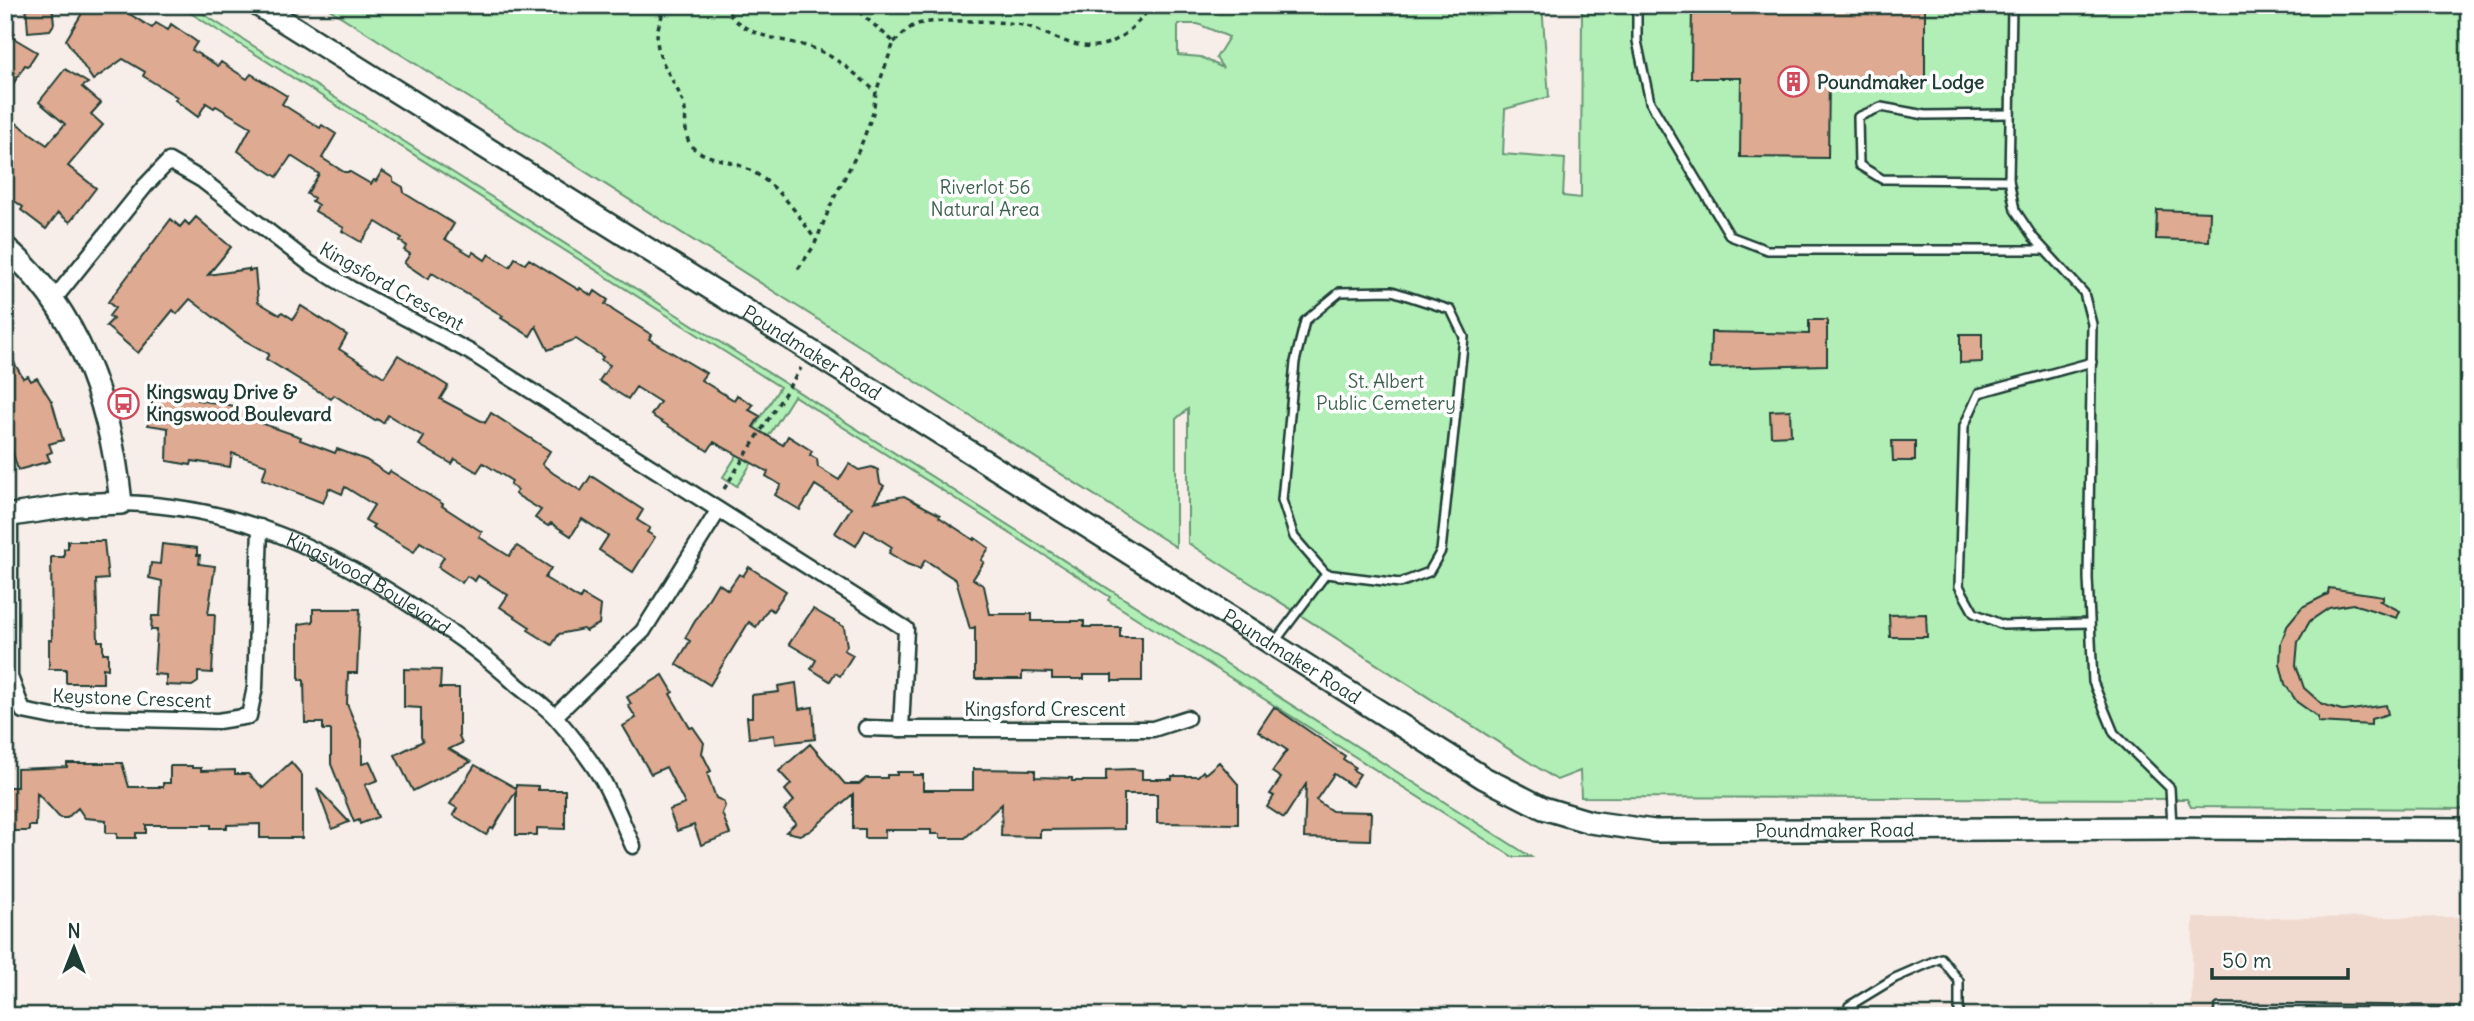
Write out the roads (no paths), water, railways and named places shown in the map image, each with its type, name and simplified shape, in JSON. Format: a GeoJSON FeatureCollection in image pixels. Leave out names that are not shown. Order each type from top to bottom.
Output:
{"type":"FeatureCollection","features":[{"type":"Feature","properties":{"kind":"street","name":"Poundmaker Road"},"geometry":{"type":"LineString","coordinates":[[258,5],[1274,643],[1484,778],[1543,808],[1590,822],[1654,831],[2469,829]]}},
{"type":"Feature","properties":{"kind":"street","name":"Kingsford Crescent"},"geometry":{"type":"LineString","coordinates":[[54,299],[145,186],[169,161],[202,180],[309,263],[340,283],[470,352],[906,629],[901,729]]}},
{"type":"Feature","properties":{"kind":"street"},"geometry":{"type":"LineString","coordinates":[[5,247],[54,299],[85,356],[97,386],[113,445],[121,503]]}},
{"type":"Feature","properties":{"kind":"street","name":"Kingswood Boulevard"},"geometry":{"type":"LineString","coordinates":[[7,516],[77,505],[155,504],[193,510],[260,527],[308,545],[358,571],[487,657],[555,716],[602,779],[633,846]]}},
{"type":"Feature","properties":{"kind":"street"},"geometry":{"type":"LineString","coordinates":[[555,716],[643,631],[718,511]]}},
{"type":"Feature","properties":{"kind":"street","name":"Keystone Crescent"},"geometry":{"type":"LineString","coordinates":[[7,516],[10,677],[23,711],[53,718],[218,720],[249,716],[255,687],[260,527]]}},
{"type":"Feature","properties":{"kind":"street","name":"Kingsford Crescent"},"geometry":{"type":"LineString","coordinates":[[866,728],[1153,729],[1187,718]]}},
{"type":"Feature","properties":{"kind":"lane"},"geometry":{"type":"LineString","coordinates":[[1637,5],[1637,41],[1650,102],[1730,236],[1767,250],[2044,250]]}},
{"type":"Feature","properties":{"kind":"lane"},"geometry":{"type":"LineString","coordinates":[[2012,5],[2009,180],[2015,210],[2044,250],[2084,293],[2092,324],[2088,578],[2093,682],[2114,733],[2170,788],[2172,828]]}},
{"type":"Feature","properties":{"kind":"lane"},"geometry":{"type":"LineString","coordinates":[[2009,180],[1882,180],[1859,164],[1858,117],[1881,107],[1925,115],[2010,114]]}},
{"type":"Feature","properties":{"kind":"lane"},"geometry":{"type":"LineString","coordinates":[[1392,291],[1451,310],[1464,337],[1441,551],[1429,572],[1401,583],[1326,574],[1294,537],[1282,500],[1295,362],[1305,321],[1340,292],[1392,291]]}},
{"type":"Feature","properties":{"kind":"lane"},"geometry":{"type":"LineString","coordinates":[[2090,623],[2003,625],[1974,613],[1959,586],[1964,426],[1979,393],[2092,362]]}},
{"type":"Feature","properties":{"kind":"lane"},"geometry":{"type":"LineString","coordinates":[[1274,643],[1326,574]]}},
{"type":"Feature","properties":{"kind":"lane"},"geometry":{"type":"LineString","coordinates":[[1849,1006],[1895,978],[1941,958],[1959,981],[1959,1016]]}},
{"type":"Feature","properties":{"kind":"lane"},"geometry":{"type":"LineString","coordinates":[[2218,1016],[2218,1008],[2469,1011]]}},
{"type":"Feature","properties":{"kind":"place","name":"Poundmaker Lodge"},"geometry":{"type":"Point","coordinates":[1794,82]}},
{"type":"Feature","properties":{"kind":"place","name":"Kingsway Drive & Kingswood Boulevard"},"geometry":{"type":"Point","coordinates":[123,403]}},
{"type":"Feature","properties":{"kind":"park label","name":"Riverlot 56 Natural Area"},"geometry":{"type":"Point","coordinates":[985,198]}},
{"type":"Feature","properties":{"kind":"park label","name":"St. Albert Public Cemetery"},"geometry":{"type":"Point","coordinates":[1386,392]}}]}
